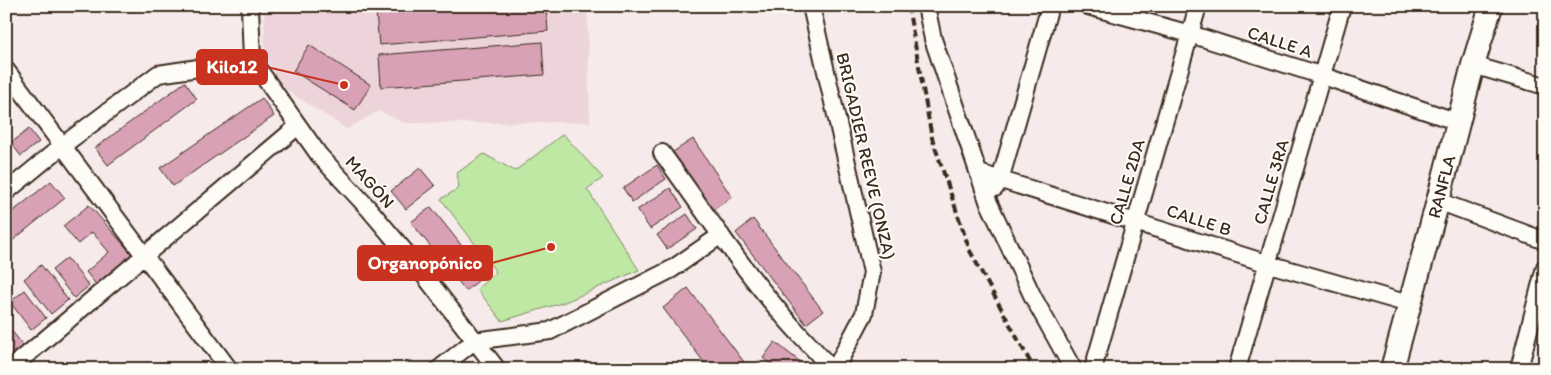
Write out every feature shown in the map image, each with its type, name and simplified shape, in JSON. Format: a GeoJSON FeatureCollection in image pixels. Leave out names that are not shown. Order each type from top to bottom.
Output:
{"type":"FeatureCollection","features":[{"type":"Feature","properties":{"kind":"street"},"geometry":{"type":"LineString","coordinates":[[6,192],[62,146],[158,74],[252,60],[250,6]]}},
{"type":"Feature","properties":{"kind":"street","name":"BRIGADIER REEVE (ONZA)"},"geometry":{"type":"LineString","coordinates":[[811,6],[872,272],[864,314],[836,369]]}},
{"type":"Feature","properties":{"kind":"street"},"geometry":{"type":"LineString","coordinates":[[926,6],[933,39],[988,201],[1033,297],[1073,369]]}},
{"type":"Feature","properties":{"kind":"street"},"geometry":{"type":"LineString","coordinates":[[988,201],[1000,180],[1050,6]]}},
{"type":"Feature","properties":{"kind":"street","name":"CALLE A"},"geometry":{"type":"LineString","coordinates":[[1088,6],[1190,34],[1323,76],[1458,122]]}},
{"type":"Feature","properties":{"kind":"street","name":"CALLE 2DA"},"geometry":{"type":"LineString","coordinates":[[1093,369],[1198,6]]}},
{"type":"Feature","properties":{"kind":"street","name":"CALLE 3RA"},"geometry":{"type":"LineString","coordinates":[[1237,369],[1269,264],[1342,6]]}},
{"type":"Feature","properties":{"kind":"street","name":"RANFLA"},"geometry":{"type":"LineString","coordinates":[[1392,369],[1473,65],[1491,6]]}},
{"type":"Feature","properties":{"kind":"street","name":"MAGÓN"},"geometry":{"type":"LineString","coordinates":[[252,60],[319,155],[418,266],[497,369]]}},
{"type":"Feature","properties":{"kind":"street"},"geometry":{"type":"LineString","coordinates":[[1473,65],[1545,86]]}},
{"type":"Feature","properties":{"kind":"street"},"geometry":{"type":"LineString","coordinates":[[6,70],[229,369]]}},
{"type":"Feature","properties":{"kind":"street"},"geometry":{"type":"LineString","coordinates":[[10,369],[298,126]]}},
{"type":"Feature","properties":{"kind":"street"},"geometry":{"type":"LineString","coordinates":[[662,152],[721,235],[781,314],[831,369]]}},
{"type":"Feature","properties":{"kind":"street","name":"CALLE B"},"geometry":{"type":"LineString","coordinates":[[978,173],[1269,264],[1409,304]]}},
{"type":"Feature","properties":{"kind":"street"},"geometry":{"type":"LineString","coordinates":[[1438,200],[1545,241]]}},
{"type":"Feature","properties":{"kind":"street"},"geometry":{"type":"LineString","coordinates":[[440,369],[474,340],[550,330],[672,269],[721,235]]}},
{"type":"Feature","properties":{"kind":"street"},"geometry":{"type":"LineString","coordinates":[[1519,369],[1545,267]]}},
{"type":"Feature","properties":{"kind":"shaded area"},"geometry":{"type":"Polygon","coordinates":[[[264,6],[587,6],[590,122],[404,123],[379,111],[347,129],[282,87],[265,56],[264,6]]]}},
{"type":"Feature","properties":{"kind":"green space"},"geometry":{"type":"Polygon","coordinates":[[[563,134],[603,178],[587,189],[639,270],[565,302],[502,321],[477,289],[496,272],[441,199],[459,188],[457,173],[484,154],[515,171],[563,134]]]}},
{"type":"Feature","properties":{"kind":"building"},"geometry":{"type":"Polygon","coordinates":[[[457,6],[546,6],[548,31],[379,45],[376,13],[457,6]]]}},
{"type":"Feature","properties":{"kind":"building"},"geometry":{"type":"Polygon","coordinates":[[[542,42],[544,75],[381,87],[379,55],[542,42]]]}},
{"type":"Feature","properties":{"kind":"building"},"geometry":{"type":"Polygon","coordinates":[[[309,45],[371,85],[355,110],[293,71],[309,45]]]}},
{"type":"Feature","properties":{"kind":"building"},"geometry":{"type":"Polygon","coordinates":[[[185,82],[197,99],[108,165],[95,148],[185,82]]]}},
{"type":"Feature","properties":{"kind":"building"},"geometry":{"type":"Polygon","coordinates":[[[262,98],[274,116],[173,186],[160,168],[262,98]]]}},
{"type":"Feature","properties":{"kind":"building"},"geometry":{"type":"Polygon","coordinates":[[[29,129],[39,142],[21,156],[11,143],[29,129]]]}},
{"type":"Feature","properties":{"kind":"building"},"geometry":{"type":"Polygon","coordinates":[[[693,139],[732,197],[713,210],[673,152],[693,139]]]}},
{"type":"Feature","properties":{"kind":"building"},"geometry":{"type":"Polygon","coordinates":[[[657,165],[666,179],[632,202],[623,188],[657,165]]]}},
{"type":"Feature","properties":{"kind":"building"},"geometry":{"type":"Polygon","coordinates":[[[420,168],[435,186],[406,209],[391,191],[420,168]]]}},
{"type":"Feature","properties":{"kind":"building"},"geometry":{"type":"Polygon","coordinates":[[[51,181],[65,198],[6,246],[6,217],[51,181]]]}},
{"type":"Feature","properties":{"kind":"building"},"geometry":{"type":"Polygon","coordinates":[[[670,188],[683,207],[650,229],[637,210],[670,188]]]}},
{"type":"Feature","properties":{"kind":"building"},"geometry":{"type":"Polygon","coordinates":[[[89,205],[131,253],[127,260],[98,287],[86,272],[109,252],[92,232],[78,244],[63,226],[89,205]]]}},
{"type":"Feature","properties":{"kind":"building"},"geometry":{"type":"Polygon","coordinates":[[[431,207],[485,275],[466,291],[411,222],[431,207]]]}},
{"type":"Feature","properties":{"kind":"building"},"geometry":{"type":"Polygon","coordinates":[[[687,214],[697,229],[667,249],[657,235],[687,214]]]}},
{"type":"Feature","properties":{"kind":"building"},"geometry":{"type":"Polygon","coordinates":[[[753,219],[823,311],[806,324],[736,233],[753,219]]]}},
{"type":"Feature","properties":{"kind":"building"},"geometry":{"type":"Polygon","coordinates":[[[67,258],[89,286],[74,298],[52,270],[67,258]]]}},
{"type":"Feature","properties":{"kind":"building"},"geometry":{"type":"Polygon","coordinates":[[[41,265],[68,300],[51,314],[24,279],[41,265]]]}},
{"type":"Feature","properties":{"kind":"building"},"geometry":{"type":"Polygon","coordinates":[[[688,288],[744,362],[735,369],[709,369],[663,308],[688,288]]]}},
{"type":"Feature","properties":{"kind":"building"},"geometry":{"type":"Polygon","coordinates":[[[25,290],[46,318],[31,330],[10,302],[25,290]]]}},
{"type":"Feature","properties":{"kind":"building"},"geometry":{"type":"Polygon","coordinates":[[[10,329],[23,345],[6,358],[6,332],[10,329]]]}},
{"type":"Feature","properties":{"kind":"building"},"geometry":{"type":"Polygon","coordinates":[[[775,342],[809,369],[776,369],[763,358],[775,342]]]}},
{"type":"Feature","properties":{"kind":"railway"},"geometry":{"type":"LineString","coordinates":[[908,6],[932,138],[970,251],[1034,369]]}},
{"type":"Feature","properties":{"kind":"place","name":"Kilo12"},"geometry":{"type":"Point","coordinates":[344,85]}},
{"type":"Feature","properties":{"kind":"place","name":"Organopónico"},"geometry":{"type":"Point","coordinates":[551,247]}}]}
